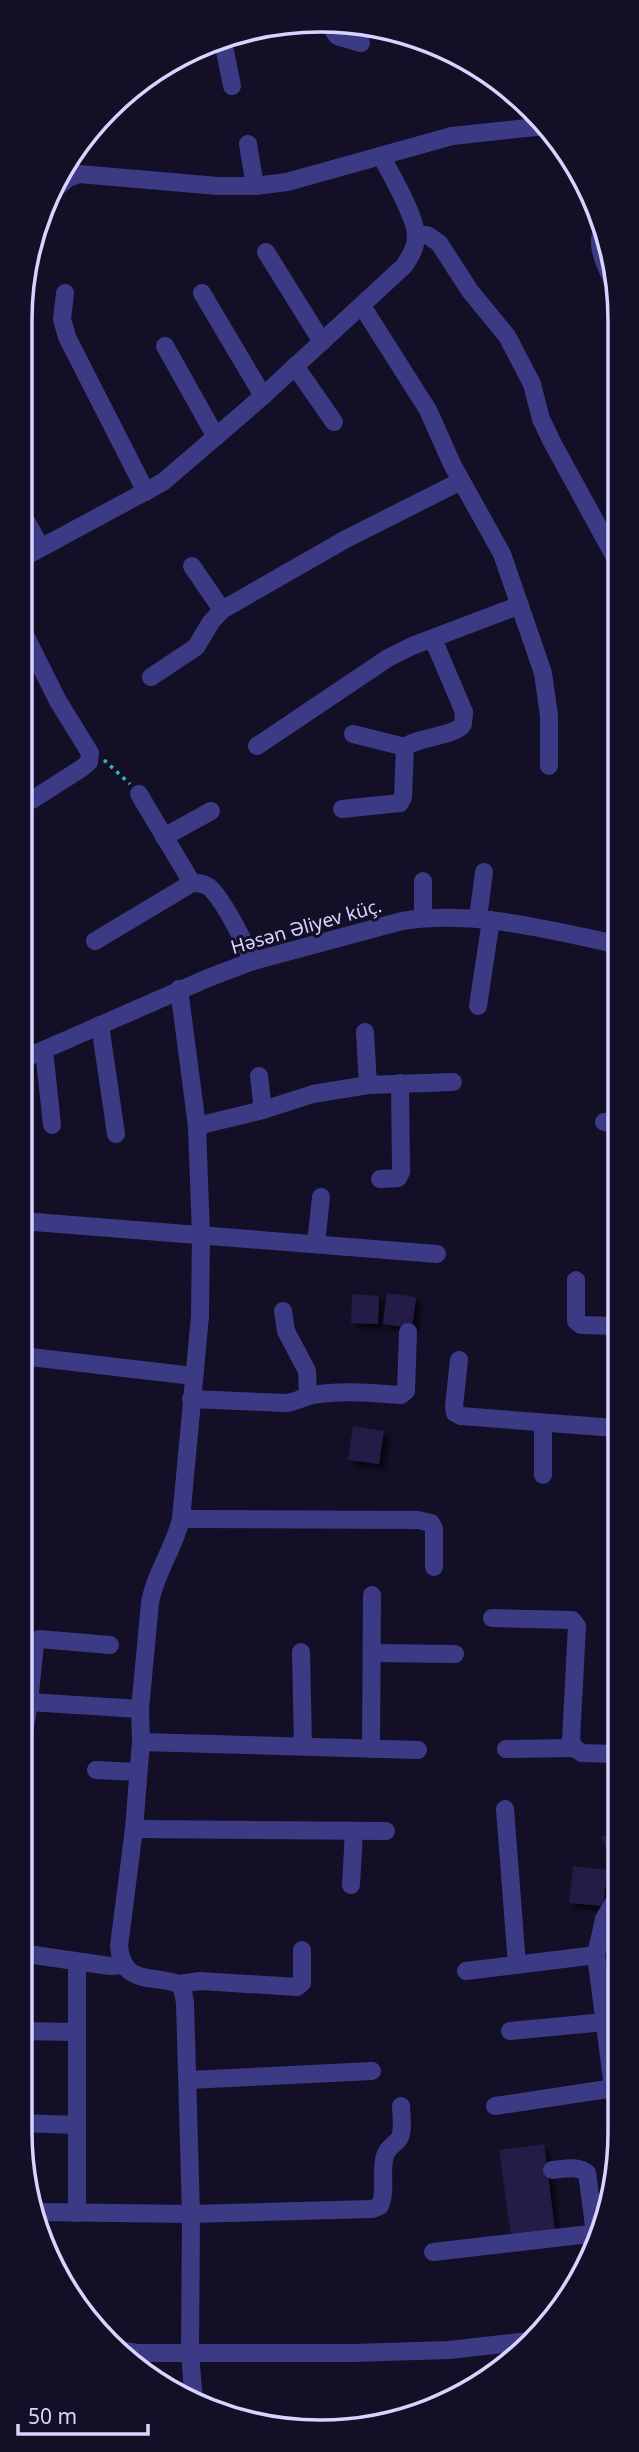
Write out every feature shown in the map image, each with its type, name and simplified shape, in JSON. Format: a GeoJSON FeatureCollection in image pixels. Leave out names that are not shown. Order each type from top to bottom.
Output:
{"type":"FeatureCollection","features":[{"type":"Feature","properties":{"kind":"street"},"geometry":{"type":"LineString","coordinates":[[334,32],[337,36],[360,43]]}},
{"type":"Feature","properties":{"kind":"street"},"geometry":{"type":"LineString","coordinates":[[224,48],[232,86]]}},
{"type":"Feature","properties":{"kind":"street"},"geometry":{"type":"LineString","coordinates":[[69,178],[79,174],[218,186],[255,186],[287,182],[452,136],[533,126]]}},
{"type":"Feature","properties":{"kind":"street"},"geometry":{"type":"LineString","coordinates":[[248,144],[255,186]]}},
{"type":"Feature","properties":{"kind":"street"},"geometry":{"type":"LineString","coordinates":[[32,552],[163,482],[216,438],[404,267],[413,252],[416,235],[395,182],[381,156]]}},
{"type":"Feature","properties":{"kind":"street"},"geometry":{"type":"LineString","coordinates":[[416,235],[428,235],[439,243],[470,290],[508,336],[532,384],[541,419],[552,442],[608,545]]}},
{"type":"Feature","properties":{"kind":"street"},"geometry":{"type":"LineString","coordinates":[[266,252],[322,342]]}},
{"type":"Feature","properties":{"kind":"street"},"geometry":{"type":"LineString","coordinates":[[65,293],[62,319],[67,337],[146,492]]}},
{"type":"Feature","properties":{"kind":"street"},"geometry":{"type":"LineString","coordinates":[[202,293],[263,396]]}},
{"type":"Feature","properties":{"kind":"street"},"geometry":{"type":"LineString","coordinates":[[362,306],[428,410],[461,481],[502,554],[543,673],[549,716],[549,766]]}},
{"type":"Feature","properties":{"kind":"street"},"geometry":{"type":"LineString","coordinates":[[165,346],[216,438]]}},
{"type":"Feature","properties":{"kind":"street"},"geometry":{"type":"LineString","coordinates":[[295,366],[334,422]]}},
{"type":"Feature","properties":{"kind":"street"},"geometry":{"type":"LineString","coordinates":[[151,677],[196,647],[211,622],[222,610],[346,539],[461,481]]}},
{"type":"Feature","properties":{"kind":"street"},"geometry":{"type":"LineString","coordinates":[[32,532],[40,546]]}},
{"type":"Feature","properties":{"kind":"street"},"geometry":{"type":"LineString","coordinates":[[192,566],[222,610]]}},
{"type":"Feature","properties":{"kind":"street"},"geometry":{"type":"LineString","coordinates":[[257,747],[388,658],[412,646],[520,606]]}},
{"type":"Feature","properties":{"kind":"street"},"geometry":{"type":"LineString","coordinates":[[342,809],[400,803],[403,797],[405,747],[412,741],[457,730],[463,723],[464,712],[433,639]]}},
{"type":"Feature","properties":{"kind":"street"},"geometry":{"type":"LineString","coordinates":[[32,649],[58,701],[90,753],[89,762],[82,768],[32,800]]}},
{"type":"Feature","properties":{"kind":"street"},"geometry":{"type":"LineString","coordinates":[[353,734],[405,747]]}},
{"type":"Feature","properties":{"kind":"street"},"geometry":{"type":"LineString","coordinates":[[139,794],[192,883]]}},
{"type":"Feature","properties":{"kind":"street"},"geometry":{"type":"LineString","coordinates":[[164,837],[211,811]]}},
{"type":"Feature","properties":{"kind":"street"},"geometry":{"type":"LineString","coordinates":[[478,1006],[485,919],[484,872]]}},
{"type":"Feature","properties":{"kind":"street"},"geometry":{"type":"LineString","coordinates":[[423,881],[423,918]]}},
{"type":"Feature","properties":{"kind":"street"},"geometry":{"type":"LineString","coordinates":[[94,941],[192,883],[202,883],[210,888],[241,935],[253,961]]}},
{"type":"Feature","properties":{"kind":"street","name":"Həsən Əliyev küç."},"geometry":{"type":"LineString","coordinates":[[32,1055],[178,989],[253,961],[363,930],[423,918],[485,919],[608,942]]}},
{"type":"Feature","properties":{"kind":"street"},"geometry":{"type":"LineString","coordinates":[[123,1965],[119,1947],[134,1829],[141,1742],[140,1709],[152,1589],[177,1535],[181,1519],[201,1295],[197,1126],[178,989]]}},
{"type":"Feature","properties":{"kind":"street"},"geometry":{"type":"LineString","coordinates":[[100,1025],[116,1134]]}},
{"type":"Feature","properties":{"kind":"street"},"geometry":{"type":"LineString","coordinates":[[365,1032],[368,1085]]}},
{"type":"Feature","properties":{"kind":"street"},"geometry":{"type":"LineString","coordinates":[[44,1050],[52,1125]]}},
{"type":"Feature","properties":{"kind":"street"},"geometry":{"type":"LineString","coordinates":[[259,1076],[263,1110]]}},
{"type":"Feature","properties":{"kind":"street"},"geometry":{"type":"LineString","coordinates":[[197,1126],[263,1110],[313,1094],[368,1085],[453,1082]]}},
{"type":"Feature","properties":{"kind":"street"},"geometry":{"type":"LineString","coordinates":[[380,1179],[398,1178],[401,1172],[400,1083]]}},
{"type":"Feature","properties":{"kind":"street"},"geometry":{"type":"LineString","coordinates":[[316,1244],[321,1197]]}},
{"type":"Feature","properties":{"kind":"street"},"geometry":{"type":"LineString","coordinates":[[32,1222],[437,1254]]}},
{"type":"Feature","properties":{"kind":"street"},"geometry":{"type":"LineString","coordinates":[[576,1280],[576,1321],[582,1325],[608,1326]]}},
{"type":"Feature","properties":{"kind":"street"},"geometry":{"type":"LineString","coordinates":[[283,1311],[289,1339],[304,1363],[309,1396]]}},
{"type":"Feature","properties":{"kind":"street"},"geometry":{"type":"LineString","coordinates":[[191,1399],[286,1404],[309,1396],[348,1392],[401,1395],[406,1391],[408,1332]]}},
{"type":"Feature","properties":{"kind":"street"},"geometry":{"type":"LineString","coordinates":[[32,1357],[193,1376]]}},
{"type":"Feature","properties":{"kind":"street"},"geometry":{"type":"LineString","coordinates":[[459,1360],[455,1413],[461,1416],[608,1428]]}},
{"type":"Feature","properties":{"kind":"street"},"geometry":{"type":"LineString","coordinates":[[543,1423],[543,1475]]}},
{"type":"Feature","properties":{"kind":"street"},"geometry":{"type":"LineString","coordinates":[[181,1519],[418,1520],[430,1523],[433,1529],[434,1567]]}},
{"type":"Feature","properties":{"kind":"street"},"geometry":{"type":"LineString","coordinates":[[371,1749],[372,1595]]}},
{"type":"Feature","properties":{"kind":"street"},"geometry":{"type":"LineString","coordinates":[[492,1618],[565,1618],[572,1620],[577,1626],[571,1740],[574,1748]]}},
{"type":"Feature","properties":{"kind":"street"},"geometry":{"type":"LineString","coordinates":[[32,1673],[35,1644],[39,1639],[110,1645]]}},
{"type":"Feature","properties":{"kind":"street"},"geometry":{"type":"LineString","coordinates":[[301,1652],[303,1746]]}},
{"type":"Feature","properties":{"kind":"street"},"geometry":{"type":"LineString","coordinates":[[372,1653],[455,1654]]}},
{"type":"Feature","properties":{"kind":"street"},"geometry":{"type":"LineString","coordinates":[[32,1702],[140,1709]]}},
{"type":"Feature","properties":{"kind":"street"},"geometry":{"type":"LineString","coordinates":[[141,1742],[418,1750]]}},
{"type":"Feature","properties":{"kind":"street"},"geometry":{"type":"LineString","coordinates":[[506,1749],[574,1748],[582,1753],[608,1754]]}},
{"type":"Feature","properties":{"kind":"street"},"geometry":{"type":"LineString","coordinates":[[96,1770],[138,1772]]}},
{"type":"Feature","properties":{"kind":"street"},"geometry":{"type":"LineString","coordinates":[[505,1809],[517,1965]]}},
{"type":"Feature","properties":{"kind":"street"},"geometry":{"type":"LineString","coordinates":[[134,1829],[386,1831]]}},
{"type":"Feature","properties":{"kind":"street"},"geometry":{"type":"LineString","coordinates":[[351,1885],[354,1831]]}},
{"type":"Feature","properties":{"kind":"street"},"geometry":{"type":"LineString","coordinates":[[608,1912],[596,1955],[608,2048]]}},
{"type":"Feature","properties":{"kind":"street"},"geometry":{"type":"LineString","coordinates":[[32,1954],[110,1966],[123,1965],[142,1978],[179,1984],[200,1981],[297,1987],[302,1983],[302,1950]]}},
{"type":"Feature","properties":{"kind":"street"},"geometry":{"type":"LineString","coordinates":[[466,1971],[596,1955]]}},
{"type":"Feature","properties":{"kind":"street"},"geometry":{"type":"LineString","coordinates":[[77,1962],[77,2213]]}},
{"type":"Feature","properties":{"kind":"street"},"geometry":{"type":"LineString","coordinates":[[179,1984],[185,2003],[188,2080],[193,2392]]}},
{"type":"Feature","properties":{"kind":"street"},"geometry":{"type":"LineString","coordinates":[[510,2031],[604,2022]]}},
{"type":"Feature","properties":{"kind":"street"},"geometry":{"type":"LineString","coordinates":[[32,2031],[76,2032]]}},
{"type":"Feature","properties":{"kind":"street"},"geometry":{"type":"LineString","coordinates":[[188,2080],[372,2071]]}},
{"type":"Feature","properties":{"kind":"street"},"geometry":{"type":"LineString","coordinates":[[495,2106],[608,2089]]}},
{"type":"Feature","properties":{"kind":"street"},"geometry":{"type":"LineString","coordinates":[[43,2212],[191,2214],[372,2209],[380,2206],[383,2198],[384,2157],[389,2147],[401,2135],[401,2106]]}},
{"type":"Feature","properties":{"kind":"street"},"geometry":{"type":"LineString","coordinates":[[32,2123],[76,2125]]}},
{"type":"Feature","properties":{"kind":"street"},"geometry":{"type":"LineString","coordinates":[[552,2170],[582,2168],[587,2173],[594,2219]]}},
{"type":"Feature","properties":{"kind":"street"},"geometry":{"type":"LineString","coordinates":[[433,2252],[589,2234]]}},
{"type":"Feature","properties":{"kind":"street"},"geometry":{"type":"LineString","coordinates":[[134,2353],[353,2353],[449,2350],[516,2342]]}},
{"type":"Feature","properties":{"kind":"path"},"geometry":{"type":"LineString","coordinates":[[90,753],[111,765],[139,794]]}},
{"type":"Feature","properties":{"kind":"building"},"geometry":{"type":"Polygon","coordinates":[[[387,1293],[416,1297],[412,1328],[383,1324],[387,1293]]]}},
{"type":"Feature","properties":{"kind":"building"},"geometry":{"type":"Polygon","coordinates":[[[352,1294],[379,1296],[378,1324],[351,1323],[352,1294]]]}},
{"type":"Feature","properties":{"kind":"building"},"geometry":{"type":"Polygon","coordinates":[[[353,1426],[384,1431],[379,1464],[348,1460],[353,1426]]]}},
{"type":"Feature","properties":{"kind":"building"},"geometry":{"type":"Polygon","coordinates":[[[608,1835],[608,1853],[607,1853],[602,1836],[608,1835]]]}},
{"type":"Feature","properties":{"kind":"building"},"geometry":{"type":"Polygon","coordinates":[[[573,1866],[607,1870],[603,1906],[569,1903],[573,1866]]]}},
{"type":"Feature","properties":{"kind":"building"},"geometry":{"type":"Polygon","coordinates":[[[544,2144],[555,2230],[511,2236],[499,2150],[544,2144]]]}}]}
